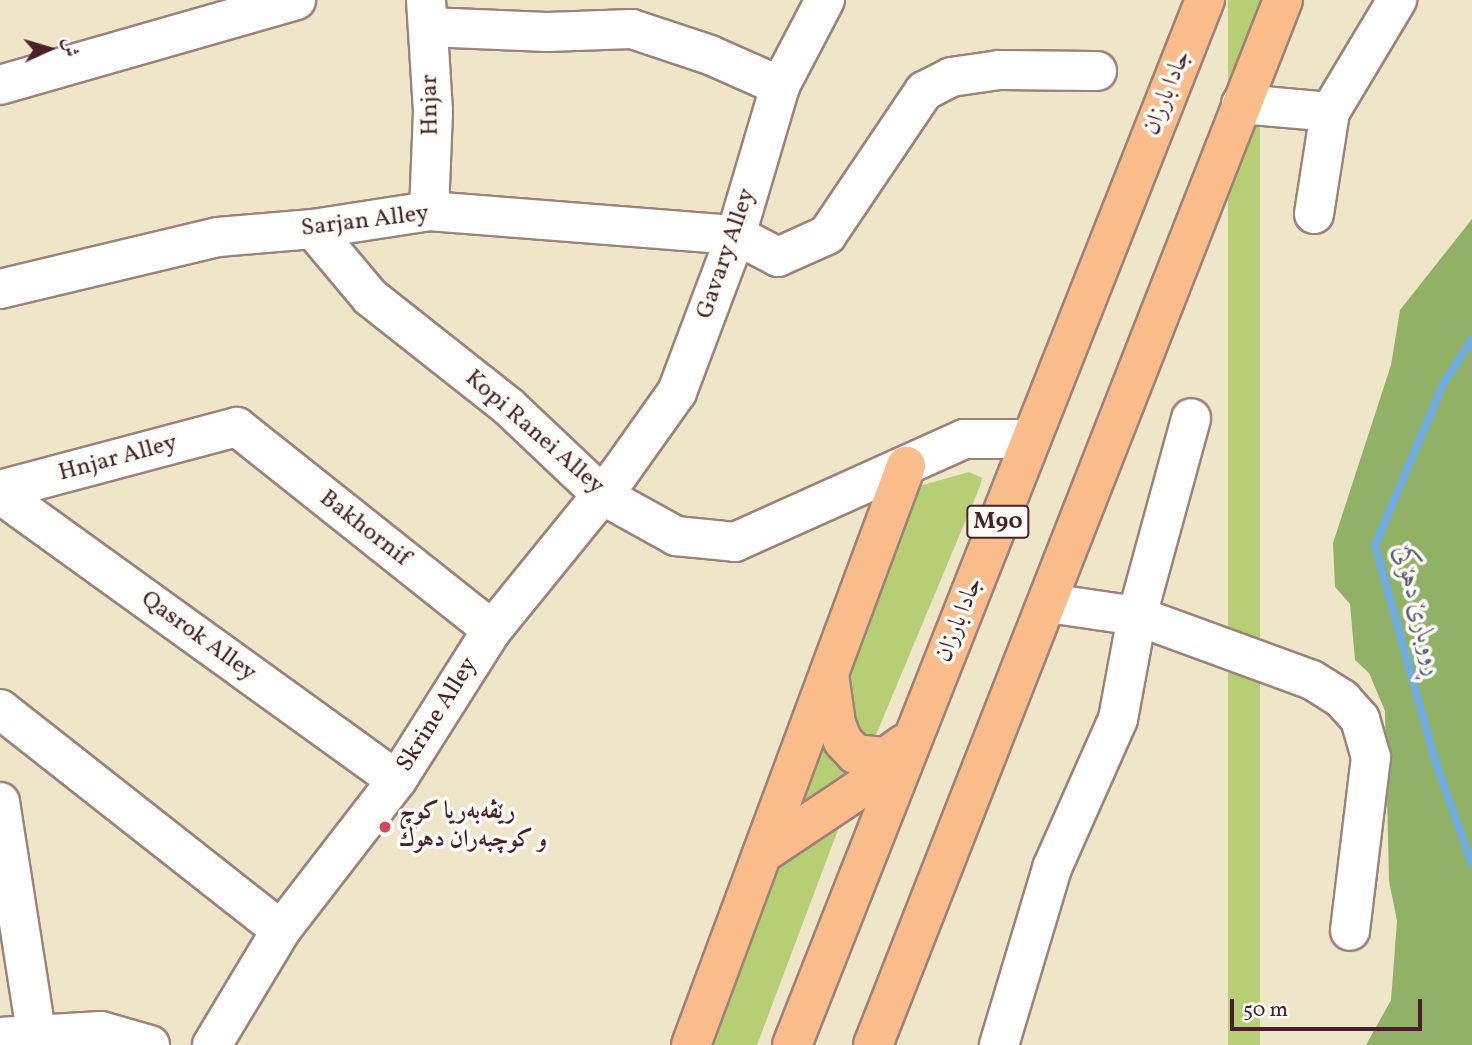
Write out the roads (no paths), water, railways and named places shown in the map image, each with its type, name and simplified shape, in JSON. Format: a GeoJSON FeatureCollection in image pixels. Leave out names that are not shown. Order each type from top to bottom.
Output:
{"type":"FeatureCollection","features":[{"type":"Feature","properties":{"kind":"main road","name":"جادا بارزان"},"geometry":{"type":"LineString","coordinates":[[792,1045],[1206,0]]}},
{"type":"Feature","properties":{"kind":"main road"},"geometry":{"type":"LineString","coordinates":[[873,1045],[1283,0]]}},
{"type":"Feature","properties":{"kind":"main road"},"geometry":{"type":"LineString","coordinates":[[691,1045],[906,466]]}},
{"type":"Feature","properties":{"kind":"main road"},"geometry":{"type":"LineString","coordinates":[[829,674],[836,724],[855,754],[886,757],[914,736]]}},
{"type":"Feature","properties":{"kind":"main road"},"geometry":{"type":"LineString","coordinates":[[762,854],[861,788],[914,736]]}},
{"type":"Feature","properties":{"kind":"street"},"geometry":{"type":"LineString","coordinates":[[0,85],[296,0]]}},
{"type":"Feature","properties":{"kind":"street","name":"Gavary Alley"},"geometry":{"type":"LineString","coordinates":[[602,495],[677,392],[736,235],[780,86],[825,0]]}},
{"type":"Feature","properties":{"kind":"street"},"geometry":{"type":"LineString","coordinates":[[1314,214],[1329,112],[1396,0]]}},
{"type":"Feature","properties":{"kind":"street"},"geometry":{"type":"LineString","coordinates":[[427,14],[547,32],[629,14],[710,55],[780,86]]}},
{"type":"Feature","properties":{"kind":"street","name":"Hnjar"},"geometry":{"type":"LineString","coordinates":[[427,14],[433,112],[429,211]]}},
{"type":"Feature","properties":{"kind":"street"},"geometry":{"type":"LineString","coordinates":[[736,235],[778,257],[827,235],[924,91],[951,77],[1031,67],[1097,71]]}},
{"type":"Feature","properties":{"kind":"street"},"geometry":{"type":"LineString","coordinates":[[1241,104],[1329,112]]}},
{"type":"Feature","properties":{"kind":"street","name":"Sarjan Alley"},"geometry":{"type":"LineString","coordinates":[[0,289],[218,237],[313,229],[429,211],[736,235]]}},
{"type":"Feature","properties":{"kind":"street","name":"Kopi Ranei Alley"},"geometry":{"type":"LineString","coordinates":[[313,229],[370,297],[509,405],[602,495],[676,536],[735,542],[964,439],[1031,439]]}},
{"type":"Feature","properties":{"kind":"street"},"geometry":{"type":"LineString","coordinates":[[999,1045],[1052,869],[1118,719],[1137,616],[1191,418]]}},
{"type":"Feature","properties":{"kind":"street","name":"Hnjar Alley"},"geometry":{"type":"LineString","coordinates":[[0,492],[237,427]]}},
{"type":"Feature","properties":{"kind":"street","name":"Bakhornif"},"geometry":{"type":"LineString","coordinates":[[237,427],[492,630]]}},
{"type":"Feature","properties":{"kind":"street","name":"Qasrok Alley"},"geometry":{"type":"LineString","coordinates":[[0,492],[397,780]]}},
{"type":"Feature","properties":{"kind":"street","name":"Skrine Alley"},"geometry":{"type":"LineString","coordinates":[[212,1045],[281,930],[397,780],[492,630],[602,495]]}},
{"type":"Feature","properties":{"kind":"street"},"geometry":{"type":"LineString","coordinates":[[1048,603],[1137,616],[1312,680],[1342,699],[1360,719],[1371,757],[1350,931]]}},
{"type":"Feature","properties":{"kind":"street"},"geometry":{"type":"LineString","coordinates":[[0,709],[281,930]]}},
{"type":"Feature","properties":{"kind":"street"},"geometry":{"type":"LineString","coordinates":[[0,802],[18,1035],[101,1031],[150,1045]]}},
{"type":"Feature","properties":{"kind":"waterway","name":"ڕووبارێ دهۆكێ"},"geometry":{"type":"LineString","coordinates":[[1472,339],[1443,384],[1375,545],[1436,763],[1472,864]]}},
{"type":"Feature","properties":{"kind":"place","name":"رێڤه‌به‌ریا كوچ و كوچبه‌ران دهوك"},"geometry":{"type":"Point","coordinates":[385,827]}}]}
